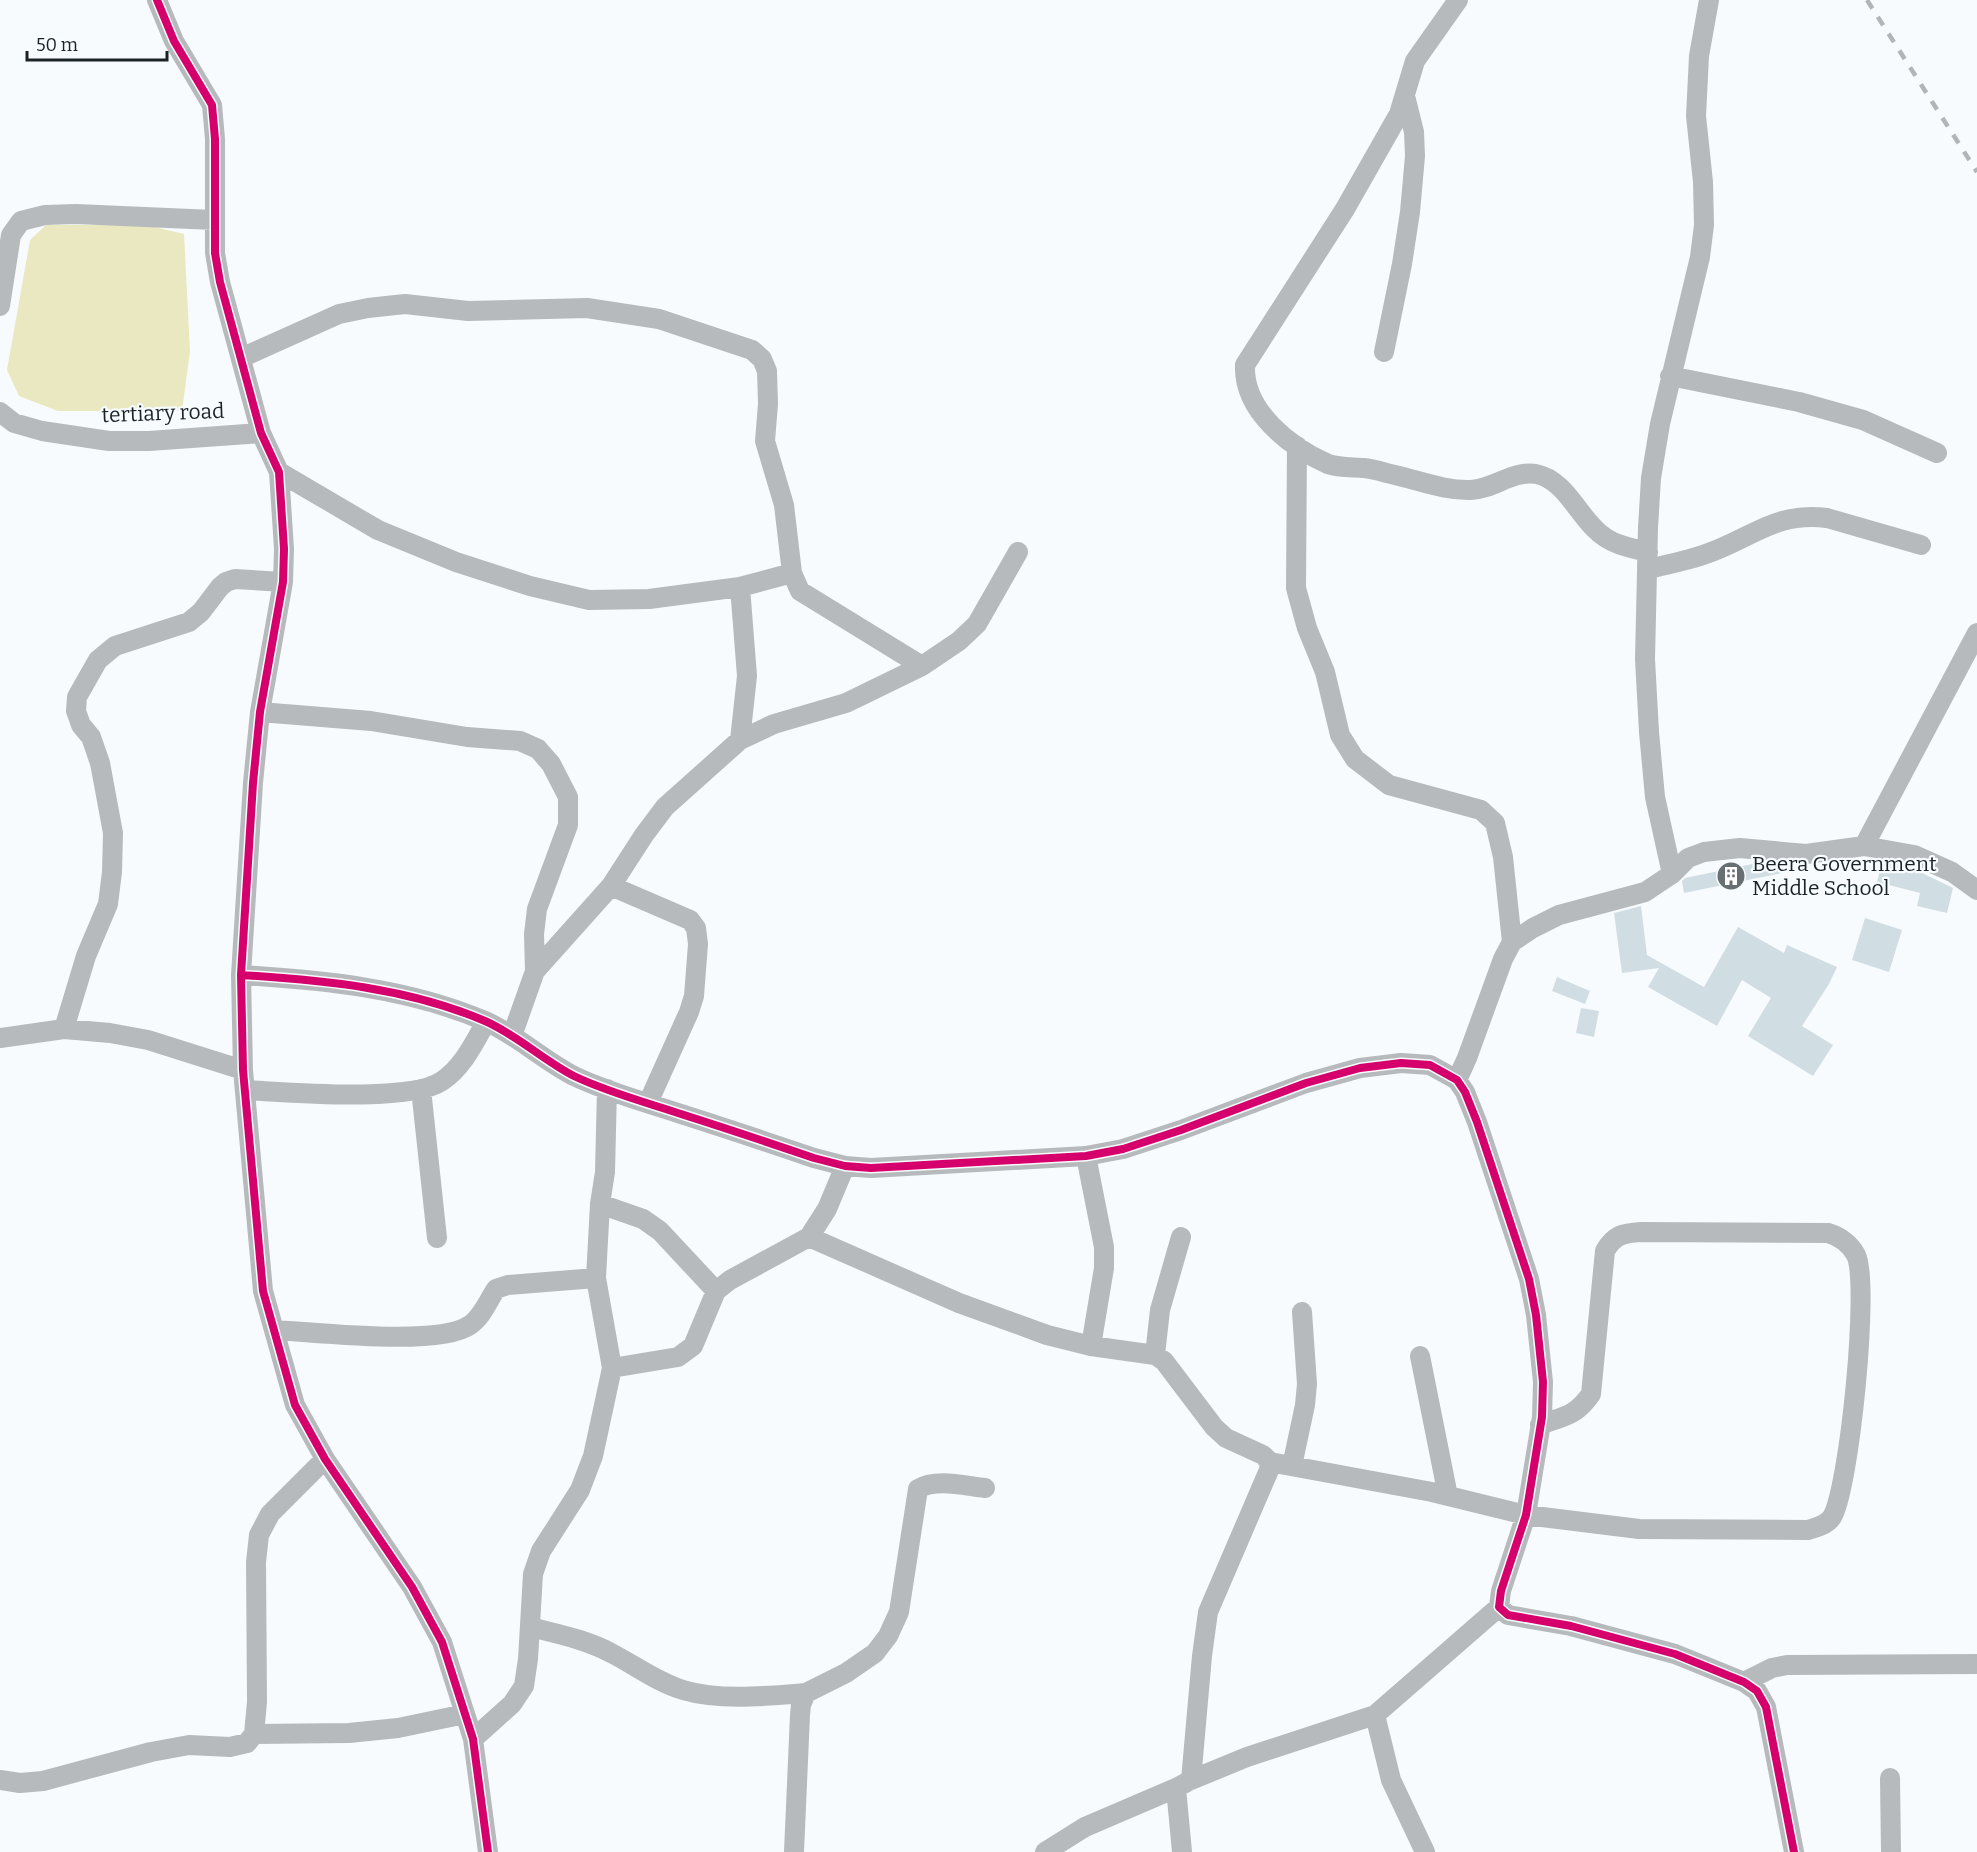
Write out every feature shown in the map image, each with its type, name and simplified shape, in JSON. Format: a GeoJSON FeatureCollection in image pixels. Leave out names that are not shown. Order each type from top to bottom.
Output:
{"type":"FeatureCollection","features":[{"type":"Feature","properties":{"kind":"street"},"geometry":{"type":"LineString","coordinates":[[157,0],[174,41],[212,105],[216,174],[215,253],[220,282],[261,433],[279,472],[284,549],[283,582],[260,712],[253,783],[241,975],[243,1070],[263,1291],[295,1405],[325,1459],[412,1587],[442,1642],[473,1739],[488,1852]]}},
{"type":"Feature","properties":{"kind":"street"},"geometry":{"type":"LineString","coordinates":[[1458,0],[1415,61],[1399,114],[1345,209],[1245,365],[1248,389],[1257,406],[1277,431],[1297,446],[1330,465],[1367,468],[1449,489],[1473,490],[1493,485],[1516,473],[1536,474],[1548,478],[1576,505],[1595,529],[1613,542],[1648,561],[1703,555],[1744,539],[1767,525],[1790,518],[1811,516],[1827,518],[1921,545]]}},
{"type":"Feature","properties":{"kind":"street"},"geometry":{"type":"LineString","coordinates":[[1672,874],[1654,796],[1645,659],[1651,478],[1670,376],[1700,257],[1704,225],[1696,116],[1700,56],[1709,0]]}},
{"type":"Feature","properties":{"kind":"street"},"geometry":{"type":"LineString","coordinates":[[1384,352],[1404,253],[1415,156],[1414,132],[1404,96]]}},
{"type":"Feature","properties":{"kind":"street"},"geometry":{"type":"LineString","coordinates":[[0,306],[11,236],[21,221],[45,215],[76,214],[214,220]]}},
{"type":"Feature","properties":{"kind":"street"},"geometry":{"type":"LineString","coordinates":[[241,358],[339,314],[405,304],[468,311],[587,308],[659,319],[752,350],[762,360],[766,371],[768,404],[765,441],[784,505],[792,573],[800,591],[922,666]]}},
{"type":"Feature","properties":{"kind":"street"},"geometry":{"type":"LineString","coordinates":[[1670,376],[1799,402],[1863,420],[1937,453]]}},
{"type":"Feature","properties":{"kind":"street","name":"tertiary road"},"geometry":{"type":"LineString","coordinates":[[0,412],[14,423],[42,431],[109,441],[149,441],[261,433]]}},
{"type":"Feature","properties":{"kind":"street"},"geometry":{"type":"LineString","coordinates":[[1297,446],[1296,588],[1307,628],[1325,672],[1340,735],[1355,759],[1389,785],[1481,810],[1495,823],[1503,857],[1512,942]]}},
{"type":"Feature","properties":{"kind":"street"},"geometry":{"type":"LineString","coordinates":[[279,472],[378,530],[456,562],[554,592],[589,600],[649,599],[740,587],[792,573]]}},
{"type":"Feature","properties":{"kind":"street"},"geometry":{"type":"LineString","coordinates":[[512,1036],[536,971],[611,886],[665,807],[740,740],[774,724],[846,703],[922,666],[959,641],[977,624],[1018,552]]}},
{"type":"Feature","properties":{"kind":"street"},"geometry":{"type":"LineString","coordinates":[[64,1029],[86,956],[108,904],[112,872],[113,833],[100,763],[91,737],[81,725],[76,711],[78,697],[98,660],[116,646],[189,622],[201,612],[226,582],[235,579],[283,582]]}},
{"type":"Feature","properties":{"kind":"street"},"geometry":{"type":"LineString","coordinates":[[740,587],[747,676],[740,740]]}},
{"type":"Feature","properties":{"kind":"street"},"geometry":{"type":"LineString","coordinates":[[1864,846],[1977,633]]}},
{"type":"Feature","properties":{"kind":"street"},"geometry":{"type":"LineString","coordinates":[[260,712],[371,721],[467,737],[520,741],[538,749],[551,764],[568,796],[568,825],[537,909],[534,934],[536,971]]}},
{"type":"Feature","properties":{"kind":"street"},"geometry":{"type":"LineString","coordinates":[[1457,1080],[1503,959],[1512,942],[1559,915],[1645,892],[1672,874],[1688,858],[1704,852],[1740,848],[1806,854],[1864,846],[1914,855],[1952,872],[1977,890]]}},
{"type":"Feature","properties":{"kind":"street"},"geometry":{"type":"LineString","coordinates":[[611,886],[690,920],[696,928],[698,944],[694,996],[648,1103]]}},
{"type":"Feature","properties":{"kind":"street"},"geometry":{"type":"LineString","coordinates":[[241,975],[315,980],[409,996],[445,1006],[486,1022],[573,1075],[607,1089],[814,1158],[845,1166],[872,1168],[1086,1156],[1124,1149],[1306,1083],[1360,1068],[1401,1063],[1430,1065],[1457,1080],[1477,1122],[1529,1279],[1536,1315],[1543,1382],[1540,1425],[1526,1515],[1501,1591],[1499,1607],[1376,1715],[1247,1757],[1085,1827],[1045,1852]]}},
{"type":"Feature","properties":{"kind":"street"},"geometry":{"type":"LineString","coordinates":[[245,1090],[360,1094],[421,1089],[440,1083],[453,1073],[465,1058],[486,1022]]}},
{"type":"Feature","properties":{"kind":"street"},"geometry":{"type":"LineString","coordinates":[[0,1038],[64,1029],[148,1040],[243,1070]]}},
{"type":"Feature","properties":{"kind":"street"},"geometry":{"type":"LineString","coordinates":[[421,1089],[438,1238]]}},
{"type":"Feature","properties":{"kind":"street"},"geometry":{"type":"LineString","coordinates":[[473,1739],[512,1704],[524,1686],[534,1574],[541,1551],[580,1490],[593,1456],[612,1368],[596,1278],[600,1204],[606,1172],[607,1089]]}},
{"type":"Feature","properties":{"kind":"street"},"geometry":{"type":"LineString","coordinates":[[1086,1156],[1104,1247],[1104,1268],[1091,1347]]}},
{"type":"Feature","properties":{"kind":"street"},"geometry":{"type":"LineString","coordinates":[[612,1368],[678,1357],[693,1346],[716,1291],[730,1280],[809,1237],[826,1209],[845,1166]]}},
{"type":"Feature","properties":{"kind":"street"},"geometry":{"type":"LineString","coordinates":[[600,1204],[643,1219],[660,1231],[716,1291]]}},
{"type":"Feature","properties":{"kind":"street"},"geometry":{"type":"LineString","coordinates":[[809,1237],[959,1304],[1047,1335],[1091,1347],[1155,1355],[1164,1361],[1214,1427],[1226,1438],[1263,1455],[1270,1462],[1448,1496],[1526,1515],[1639,1529],[1808,1530],[1821,1526],[1831,1519],[1843,1483],[1857,1364],[1861,1286],[1856,1255],[1842,1239],[1828,1233],[1641,1232],[1626,1233],[1611,1240],[1605,1251],[1592,1394],[1583,1407],[1574,1413],[1540,1425]]}},
{"type":"Feature","properties":{"kind":"street"},"geometry":{"type":"LineString","coordinates":[[1155,1355],[1160,1310],[1181,1237]]}},
{"type":"Feature","properties":{"kind":"street"},"geometry":{"type":"LineString","coordinates":[[274,1330],[392,1337],[418,1337],[449,1332],[467,1327],[478,1319],[496,1289],[508,1285],[596,1278]]}},
{"type":"Feature","properties":{"kind":"street"},"geometry":{"type":"LineString","coordinates":[[1292,1466],[1305,1405],[1307,1384],[1302,1312]]}},
{"type":"Feature","properties":{"kind":"street"},"geometry":{"type":"LineString","coordinates":[[1420,1356],[1448,1496]]}},
{"type":"Feature","properties":{"kind":"street"},"geometry":{"type":"LineString","coordinates":[[0,1780],[20,1783],[43,1781],[152,1752],[189,1745],[230,1747],[247,1743],[254,1734],[257,1702],[256,1562],[260,1535],[270,1514],[325,1459]]}},
{"type":"Feature","properties":{"kind":"street"},"geometry":{"type":"LineString","coordinates":[[1182,1852],[1184,1784],[1208,1612],[1269,1470],[1270,1462]]}},
{"type":"Feature","properties":{"kind":"street"},"geometry":{"type":"LineString","coordinates":[[530,1627],[600,1648],[652,1677],[684,1690],[716,1696],[806,1693],[846,1673],[875,1653],[888,1636],[899,1612],[918,1489],[925,1485],[935,1484],[985,1488]]}},
{"type":"Feature","properties":{"kind":"street"},"geometry":{"type":"LineString","coordinates":[[1499,1607],[1508,1615],[1571,1626],[1675,1654],[1744,1682],[1757,1691],[1766,1707],[1788,1850]]}},
{"type":"Feature","properties":{"kind":"street"},"geometry":{"type":"LineString","coordinates":[[1744,1682],[1772,1668],[1786,1665],[1977,1664]]}},
{"type":"Feature","properties":{"kind":"street"},"geometry":{"type":"LineString","coordinates":[[794,1852],[800,1715],[806,1693]]}},
{"type":"Feature","properties":{"kind":"street"},"geometry":{"type":"LineString","coordinates":[[254,1734],[349,1733],[398,1728],[465,1714]]}},
{"type":"Feature","properties":{"kind":"street"},"geometry":{"type":"LineString","coordinates":[[1376,1715],[1391,1780],[1425,1852]]}},
{"type":"Feature","properties":{"kind":"street"},"geometry":{"type":"LineString","coordinates":[[1890,1778],[1891,1852]]}},
{"type":"Feature","properties":{"kind":"shaded area"},"geometry":{"type":"Polygon","coordinates":[[[46,225],[146,225],[184,234],[190,351],[182,411],[58,411],[19,396],[7,370],[30,240],[46,225]]]}},
{"type":"Feature","properties":{"kind":"building","name":"Beera Government Middle School"},"geometry":{"type":"Polygon","coordinates":[[[1762,862],[1780,864],[1782,873],[1684,893],[1682,881],[1685,878],[1762,862]]]}},
{"type":"Feature","properties":{"kind":"building"},"geometry":{"type":"Polygon","coordinates":[[[1882,862],[1910,867],[1953,888],[1947,913],[1917,906],[1920,893],[1877,882],[1882,862]]]}},
{"type":"Feature","properties":{"kind":"building"},"geometry":{"type":"Polygon","coordinates":[[[1641,906],[1647,955],[1704,987],[1738,927],[1784,953],[1787,945],[1837,967],[1802,1026],[1833,1045],[1813,1076],[1748,1036],[1771,998],[1742,980],[1717,1026],[1648,987],[1659,968],[1622,973],[1614,913],[1641,906]]]}},
{"type":"Feature","properties":{"kind":"building"},"geometry":{"type":"Polygon","coordinates":[[[1865,918],[1902,930],[1889,972],[1852,960],[1865,918]]]}},
{"type":"Feature","properties":{"kind":"building"},"geometry":{"type":"Polygon","coordinates":[[[1557,977],[1590,991],[1585,1004],[1552,991],[1557,977]]]}},
{"type":"Feature","properties":{"kind":"building"},"geometry":{"type":"Polygon","coordinates":[[[1581,1008],[1599,1011],[1594,1037],[1576,1033],[1581,1008]]]}},
{"type":"Feature","properties":{"kind":"railway"},"geometry":{"type":"LineString","coordinates":[[1867,0],[1977,172]]}},
{"type":"Feature","properties":{"kind":"cycle path"},"geometry":{"type":"LineString","coordinates":[[157,0],[174,41],[212,105],[215,139],[215,253],[220,282],[261,433],[279,472],[284,549],[283,582],[260,712],[253,783],[241,975],[243,1070],[263,1291],[295,1405],[325,1459],[412,1587],[442,1642],[473,1739],[488,1852]]}},
{"type":"Feature","properties":{"kind":"cycle path"},"geometry":{"type":"LineString","coordinates":[[241,975],[334,983],[396,993],[456,1010],[497,1027],[563,1070],[600,1087],[814,1158],[845,1166],[871,1168],[1086,1156],[1123,1149],[1181,1130],[1306,1083],[1360,1068],[1401,1063],[1430,1065],[1457,1080],[1465,1092],[1477,1122],[1529,1279],[1536,1315],[1543,1382],[1542,1417],[1526,1515],[1501,1591],[1499,1607],[1508,1615],[1571,1626],[1675,1654],[1744,1682],[1757,1691],[1766,1707],[1794,1852]]}},
{"type":"Feature","properties":{"kind":"place","name":"Beera Government Middle School"},"geometry":{"type":"Point","coordinates":[1731,876]}}]}
